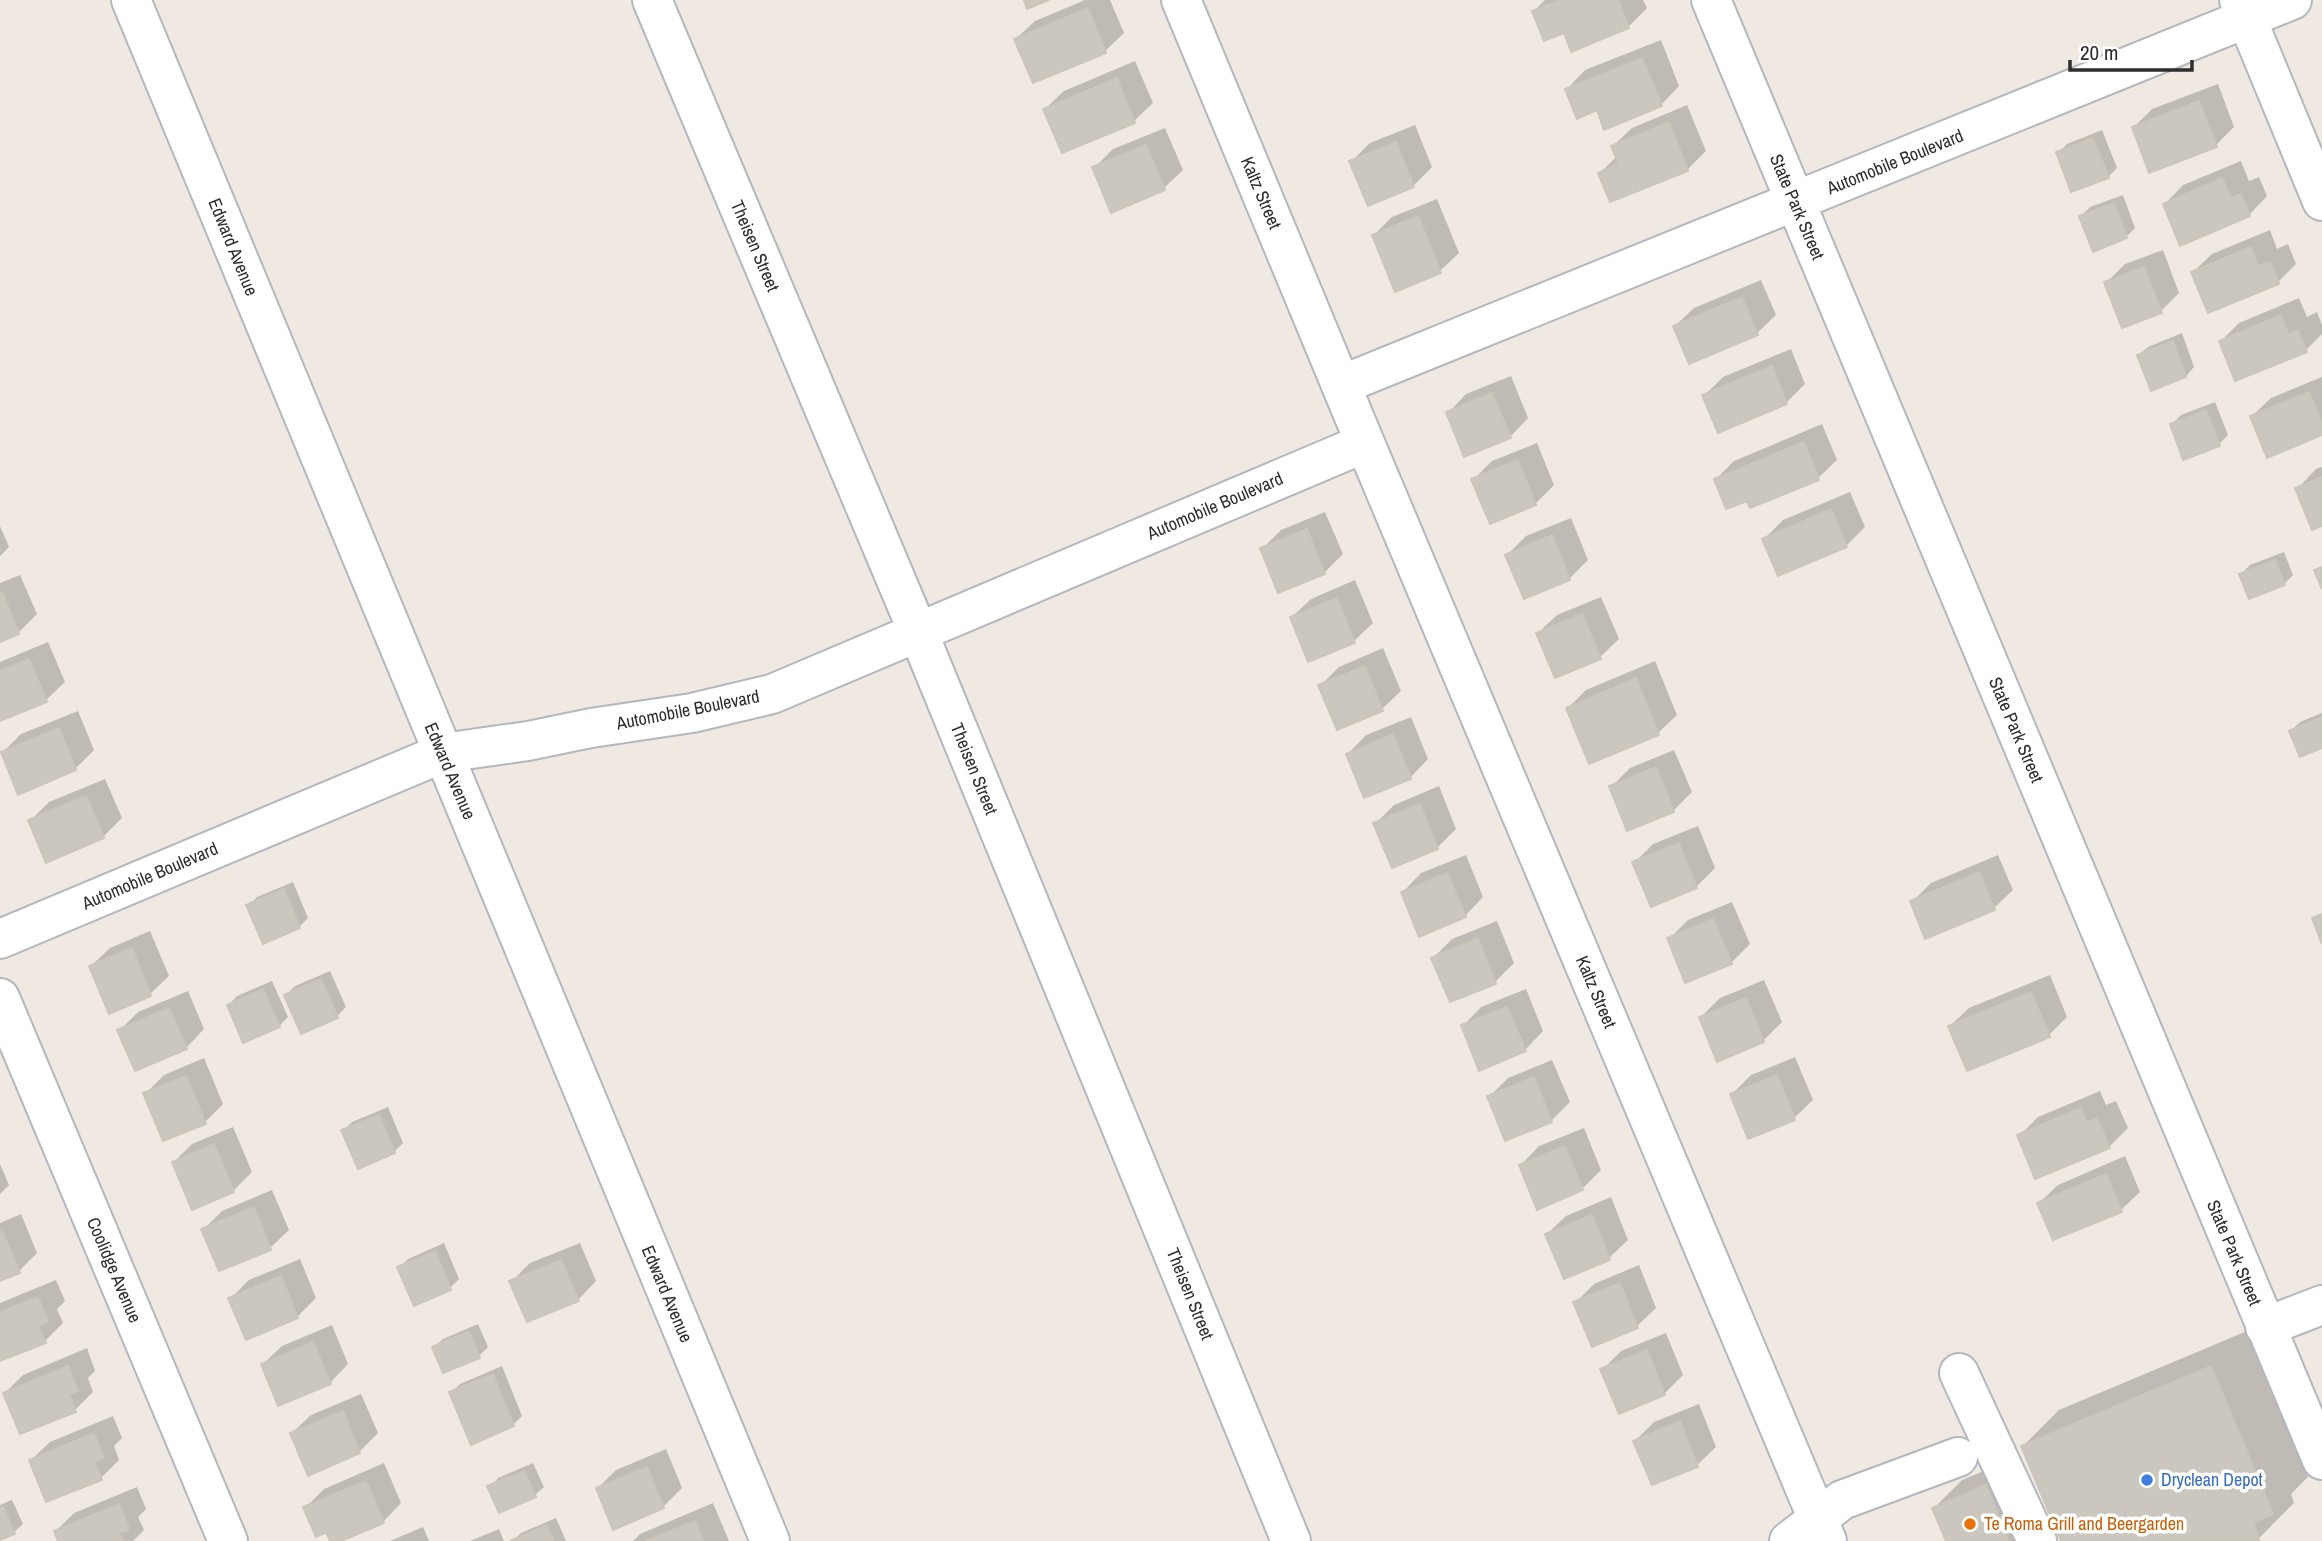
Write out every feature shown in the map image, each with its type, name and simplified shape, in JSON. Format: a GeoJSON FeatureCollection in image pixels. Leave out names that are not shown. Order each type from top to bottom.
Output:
{"type":"FeatureCollection","features":[{"type":"Feature","properties":{"kind":"street","name":"Edward Avenue"},"geometry":{"type":"LineString","coordinates":[[131,0],[770,1541]]}},
{"type":"Feature","properties":{"kind":"street","name":"Theisen Street"},"geometry":{"type":"LineString","coordinates":[[652,0],[918,632],[1291,1541]]}},
{"type":"Feature","properties":{"kind":"street","name":"Kaltz Street"},"geometry":{"type":"LineString","coordinates":[[1181,0],[1812,1534]]}},
{"type":"Feature","properties":{"kind":"street","name":"State Park Street"},"geometry":{"type":"LineString","coordinates":[[1711,0],[2322,1460]]}},
{"type":"Feature","properties":{"kind":"street","name":"Automobile Boulevard"},"geometry":{"type":"LineString","coordinates":[[1341,385],[1795,202],[2243,9],[2292,0]]}},
{"type":"Feature","properties":{"kind":"street"},"geometry":{"type":"LineString","coordinates":[[2243,9],[2322,201]]}},
{"type":"Feature","properties":{"kind":"street","name":"Automobile Boulevard"},"geometry":{"type":"LineString","coordinates":[[0,939],[443,753],[692,713],[772,694],[1365,443]]}},
{"type":"Feature","properties":{"kind":"street","name":"Coolidge Avenue"},"geometry":{"type":"LineString","coordinates":[[0,998],[228,1541]]}},
{"type":"Feature","properties":{"kind":"street"},"geometry":{"type":"LineString","coordinates":[[2265,1327],[2322,1305]]}},
{"type":"Feature","properties":{"kind":"street"},"geometry":{"type":"LineString","coordinates":[[1959,1373],[2037,1541]]}},
{"type":"Feature","properties":{"kind":"street"},"geometry":{"type":"LineString","coordinates":[[1812,1534],[1842,1500],[1958,1457]]}},
{"type":"Feature","properties":{"kind":"building"},"geometry":{"type":"Polygon","coordinates":[[[1024,0],[1049,0],[1027,9],[1024,0]]]}},
{"type":"Feature","properties":{"kind":"building"},"geometry":{"type":"Polygon","coordinates":[[[1559,0],[1618,0],[1629,28],[1571,52],[1564,33],[1544,41],[1532,11],[1559,0]]]}},
{"type":"Feature","properties":{"kind":"building"},"geometry":{"type":"Polygon","coordinates":[[[1088,8],[1106,53],[1033,83],[1014,39],[1088,8]]]}},
{"type":"Feature","properties":{"kind":"building"},"geometry":{"type":"Polygon","coordinates":[[[1642,58],[1662,106],[1604,130],[1597,110],[1577,119],[1565,89],[1642,58]]]}},
{"type":"Feature","properties":{"kind":"building"},"geometry":{"type":"Polygon","coordinates":[[[1117,78],[1135,123],[1062,153],[1043,109],[1117,78]]]}},
{"type":"Feature","properties":{"kind":"building"},"geometry":{"type":"Polygon","coordinates":[[[2199,101],[2217,147],[2149,173],[2132,127],[2199,101]]]}},
{"type":"Feature","properties":{"kind":"building"},"geometry":{"type":"Polygon","coordinates":[[[1669,122],[1688,171],[1610,202],[1598,173],[1619,164],[1611,146],[1669,122]]]}},
{"type":"Feature","properties":{"kind":"building"},"geometry":{"type":"Polygon","coordinates":[[[2093,138],[2109,178],[2071,192],[2056,152],[2093,138]]]}},
{"type":"Feature","properties":{"kind":"building"},"geometry":{"type":"Polygon","coordinates":[[[1396,142],[1414,187],[1368,206],[1349,161],[1396,142]]]}},
{"type":"Feature","properties":{"kind":"building"},"geometry":{"type":"Polygon","coordinates":[[[1146,145],[1165,190],[1111,213],[1092,167],[1146,145]]]}},
{"type":"Feature","properties":{"kind":"building"},"geometry":{"type":"Polygon","coordinates":[[[2222,178],[2231,198],[2241,194],[2250,216],[2180,246],[2163,204],[2222,178]]]}},
{"type":"Feature","properties":{"kind":"building"},"geometry":{"type":"Polygon","coordinates":[[[2114,203],[2127,238],[2093,252],[2079,216],[2114,203]]]}},
{"type":"Feature","properties":{"kind":"building"},"geometry":{"type":"Polygon","coordinates":[[[1418,216],[1441,273],[1395,292],[1372,235],[1418,216]]]}},
{"type":"Feature","properties":{"kind":"building"},"geometry":{"type":"Polygon","coordinates":[[[2251,247],[2258,266],[2270,262],[2279,284],[2208,313],[2191,272],[2251,247]]]}},
{"type":"Feature","properties":{"kind":"building"},"geometry":{"type":"Polygon","coordinates":[[[2144,267],[2162,313],[2122,328],[2104,282],[2144,267]]]}},
{"type":"Feature","properties":{"kind":"building"},"geometry":{"type":"Polygon","coordinates":[[[1742,297],[1758,335],[1689,364],[1673,326],[1742,297]]]}},
{"type":"Feature","properties":{"kind":"building"},"geometry":{"type":"Polygon","coordinates":[[[2281,315],[2288,334],[2298,330],[2307,352],[2235,381],[2219,341],[2281,315]]]}},
{"type":"Feature","properties":{"kind":"building"},"geometry":{"type":"Polygon","coordinates":[[[2173,341],[2186,377],[2151,391],[2137,355],[2173,341]]]}},
{"type":"Feature","properties":{"kind":"building"},"geometry":{"type":"Polygon","coordinates":[[[1772,366],[1787,404],[1718,433],[1702,395],[1772,366]]]}},
{"type":"Feature","properties":{"kind":"building"},"geometry":{"type":"Polygon","coordinates":[[[2309,392],[2322,423],[2322,435],[2267,458],[2250,416],[2309,392]]]}},
{"type":"Feature","properties":{"kind":"building"},"geometry":{"type":"Polygon","coordinates":[[[1492,393],[1511,438],[1464,457],[1446,412],[1492,393]]]}},
{"type":"Feature","properties":{"kind":"building"},"geometry":{"type":"Polygon","coordinates":[[[2206,410],[2220,446],[2183,460],[2170,424],[2206,410]]]}},
{"type":"Feature","properties":{"kind":"building"},"geometry":{"type":"Polygon","coordinates":[[[1804,442],[1819,480],[1750,508],[1747,501],[1726,509],[1714,479],[1804,442]]]}},
{"type":"Feature","properties":{"kind":"building"},"geometry":{"type":"Polygon","coordinates":[[[1518,460],[1536,505],[1490,524],[1471,479],[1518,460]]]}},
{"type":"Feature","properties":{"kind":"building"},"geometry":{"type":"Polygon","coordinates":[[[2322,477],[2322,526],[2312,530],[2295,488],[2322,477]]]}},
{"type":"Feature","properties":{"kind":"building"},"geometry":{"type":"Polygon","coordinates":[[[1831,509],[1847,547],[1778,576],[1762,539],[1831,509]]]}},
{"type":"Feature","properties":{"kind":"building"},"geometry":{"type":"Polygon","coordinates":[[[1307,529],[1325,574],[1278,593],[1260,548],[1307,529]]]}},
{"type":"Feature","properties":{"kind":"building"},"geometry":{"type":"Polygon","coordinates":[[[1552,535],[1570,580],[1524,599],[1505,555],[1552,535]]]}},
{"type":"Feature","properties":{"kind":"building"},"geometry":{"type":"Polygon","coordinates":[[[2275,560],[2285,585],[2249,599],[2239,574],[2275,560]]]}},
{"type":"Feature","properties":{"kind":"building"},"geometry":{"type":"Polygon","coordinates":[[[2322,567],[2322,589],[2314,570],[2322,567]]]}},
{"type":"Feature","properties":{"kind":"building"},"geometry":{"type":"Polygon","coordinates":[[[2,592],[19,634],[0,642],[0,593],[2,592]]]}},
{"type":"Feature","properties":{"kind":"building"},"geometry":{"type":"Polygon","coordinates":[[[1337,598],[1355,643],[1308,662],[1290,617],[1337,598]]]}},
{"type":"Feature","properties":{"kind":"building"},"geometry":{"type":"Polygon","coordinates":[[[1582,614],[1601,659],[1555,678],[1536,633],[1582,614]]]}},
{"type":"Feature","properties":{"kind":"building"},"geometry":{"type":"Polygon","coordinates":[[[29,659],[47,702],[0,721],[0,671],[29,659]]]}},
{"type":"Feature","properties":{"kind":"building"},"geometry":{"type":"Polygon","coordinates":[[[1365,666],[1383,711],[1337,730],[1318,685],[1365,666]]]}},
{"type":"Feature","properties":{"kind":"building"},"geometry":{"type":"Polygon","coordinates":[[[1636,678],[1659,735],[1589,764],[1566,708],[1636,678]]]}},
{"type":"Feature","properties":{"kind":"building"},"geometry":{"type":"Polygon","coordinates":[[[2322,717],[2322,748],[2300,757],[2289,731],[2322,717]]]}},
{"type":"Feature","properties":{"kind":"building"},"geometry":{"type":"Polygon","coordinates":[[[59,728],[76,770],[18,795],[1,752],[59,728]]]}},
{"type":"Feature","properties":{"kind":"building"},"geometry":{"type":"Polygon","coordinates":[[[1393,734],[1411,779],[1364,798],[1346,754],[1393,734]]]}},
{"type":"Feature","properties":{"kind":"building"},"geometry":{"type":"Polygon","coordinates":[[[1656,767],[1674,812],[1627,831],[1609,786],[1656,767]]]}},
{"type":"Feature","properties":{"kind":"building"},"geometry":{"type":"Polygon","coordinates":[[[86,796],[104,838],[46,863],[28,820],[86,796]]]}},
{"type":"Feature","properties":{"kind":"building"},"geometry":{"type":"Polygon","coordinates":[[[1420,804],[1438,849],[1392,868],[1373,823],[1420,804]]]}},
{"type":"Feature","properties":{"kind":"building"},"geometry":{"type":"Polygon","coordinates":[[[1679,843],[1697,888],[1651,907],[1632,862],[1679,843]]]}},
{"type":"Feature","properties":{"kind":"building"},"geometry":{"type":"Polygon","coordinates":[[[1979,872],[1995,910],[1925,939],[1910,901],[1979,872]]]}},
{"type":"Feature","properties":{"kind":"building"},"geometry":{"type":"Polygon","coordinates":[[[1447,873],[1466,917],[1419,937],[1401,892],[1447,873]]]}},
{"type":"Feature","properties":{"kind":"building"},"geometry":{"type":"Polygon","coordinates":[[[284,889],[300,928],[263,944],[246,905],[284,889]]]}},
{"type":"Feature","properties":{"kind":"building"},"geometry":{"type":"Polygon","coordinates":[[[2322,914],[2322,944],[2312,918],[2322,914]]]}},
{"type":"Feature","properties":{"kind":"building"},"geometry":{"type":"Polygon","coordinates":[[[1713,919],[1732,964],[1685,983],[1667,938],[1713,919]]]}},
{"type":"Feature","properties":{"kind":"building"},"geometry":{"type":"Polygon","coordinates":[[[1478,938],[1496,984],[1450,1002],[1431,958],[1478,938]]]}},
{"type":"Feature","properties":{"kind":"building"},"geometry":{"type":"Polygon","coordinates":[[[132,948],[151,996],[109,1014],[89,966],[132,948]]]}},
{"type":"Feature","properties":{"kind":"building"},"geometry":{"type":"Polygon","coordinates":[[[321,979],[338,1018],[301,1034],[284,995],[321,979]]]}},
{"type":"Feature","properties":{"kind":"building"},"geometry":{"type":"Polygon","coordinates":[[[263,989],[280,1027],[243,1043],[227,1005],[263,989]]]}},
{"type":"Feature","properties":{"kind":"building"},"geometry":{"type":"Polygon","coordinates":[[[2031,992],[2050,1037],[1967,1071],[1948,1026],[2031,992]]]}},
{"type":"Feature","properties":{"kind":"building"},"geometry":{"type":"Polygon","coordinates":[[[1746,998],[1764,1042],[1717,1062],[1699,1017],[1746,998]]]}},
{"type":"Feature","properties":{"kind":"building"},"geometry":{"type":"Polygon","coordinates":[[[1507,1007],[1526,1051],[1479,1071],[1461,1025],[1507,1007]]]}},
{"type":"Feature","properties":{"kind":"building"},"geometry":{"type":"Polygon","coordinates":[[[169,1008],[187,1049],[135,1071],[117,1030],[169,1008]]]}},
{"type":"Feature","properties":{"kind":"building"},"geometry":{"type":"Polygon","coordinates":[[[1777,1075],[1795,1120],[1748,1139],[1730,1094],[1777,1075]]]}},
{"type":"Feature","properties":{"kind":"building"},"geometry":{"type":"Polygon","coordinates":[[[186,1076],[206,1124],[163,1141],[143,1093],[186,1076]]]}},
{"type":"Feature","properties":{"kind":"building"},"geometry":{"type":"Polygon","coordinates":[[[1534,1077],[1552,1122],[1505,1141],[1487,1096],[1534,1077]]]}},
{"type":"Feature","properties":{"kind":"building"},"geometry":{"type":"Polygon","coordinates":[[[2081,1108],[2087,1123],[2097,1118],[2110,1148],[2035,1179],[2017,1135],[2081,1108]]]}},
{"type":"Feature","properties":{"kind":"building"},"geometry":{"type":"Polygon","coordinates":[[[379,1115],[395,1153],[358,1169],[341,1130],[379,1115]]]}},
{"type":"Feature","properties":{"kind":"building"},"geometry":{"type":"Polygon","coordinates":[[[214,1144],[234,1192],[192,1210],[172,1162],[214,1144]]]}},
{"type":"Feature","properties":{"kind":"building"},"geometry":{"type":"Polygon","coordinates":[[[1565,1146],[1583,1190],[1537,1210],[1519,1165],[1565,1146]]]}},
{"type":"Feature","properties":{"kind":"building"},"geometry":{"type":"Polygon","coordinates":[[[2106,1174],[2122,1212],[2053,1240],[2037,1203],[2106,1174]]]}},
{"type":"Feature","properties":{"kind":"building"},"geometry":{"type":"Polygon","coordinates":[[[254,1207],[271,1250],[219,1271],[201,1229],[254,1207]]]}},
{"type":"Feature","properties":{"kind":"building"},"geometry":{"type":"Polygon","coordinates":[[[1592,1215],[1610,1260],[1564,1279],[1545,1234],[1592,1215]]]}},
{"type":"Feature","properties":{"kind":"building"},"geometry":{"type":"Polygon","coordinates":[[[2,1231],[20,1273],[0,1281],[0,1232],[2,1231]]]}},
{"type":"Feature","properties":{"kind":"building"},"geometry":{"type":"Polygon","coordinates":[[[435,1251],[451,1290],[414,1306],[397,1267],[435,1251]]]}},
{"type":"Feature","properties":{"kind":"building"},"geometry":{"type":"Polygon","coordinates":[[[561,1260],[579,1301],[527,1322],[509,1281],[561,1260]]]}},
{"type":"Feature","properties":{"kind":"building"},"geometry":{"type":"Polygon","coordinates":[[[281,1276],[298,1318],[246,1340],[228,1298],[281,1276]]]}},
{"type":"Feature","properties":{"kind":"building"},"geometry":{"type":"Polygon","coordinates":[[[1620,1283],[1638,1328],[1592,1347],[1573,1302],[1620,1283]]]}},
{"type":"Feature","properties":{"kind":"building"},"geometry":{"type":"Polygon","coordinates":[[[38,1297],[48,1321],[38,1326],[46,1343],[0,1361],[0,1312],[38,1297]]]}},
{"type":"Feature","properties":{"kind":"building"},"geometry":{"type":"Polygon","coordinates":[[[469,1331],[480,1358],[443,1373],[432,1347],[469,1331]]]}},
{"type":"Feature","properties":{"kind":"building"},"geometry":{"type":"Polygon","coordinates":[[[313,1342],[331,1384],[278,1406],[261,1364],[313,1342]]]}},
{"type":"Feature","properties":{"kind":"building"},"geometry":{"type":"Polygon","coordinates":[[[1647,1350],[1665,1395],[1619,1414],[1600,1369],[1647,1350]]]}},
{"type":"Feature","properties":{"kind":"building"},"geometry":{"type":"Polygon","coordinates":[[[68,1366],[78,1391],[69,1394],[76,1412],[20,1434],[3,1393],[68,1366]]]}},
{"type":"Feature","properties":{"kind":"building","name":"Dryclean Depot"},"geometry":{"type":"Polygon","coordinates":[[[2211,1366],[2273,1514],[2253,1523],[2259,1540],[2061,1541],[2021,1446],[2211,1366]]]}},
{"type":"Feature","properties":{"kind":"building"},"geometry":{"type":"Polygon","coordinates":[[[493,1374],[514,1426],[471,1445],[449,1392],[493,1374]]]}},
{"type":"Feature","properties":{"kind":"building"},"geometry":{"type":"Polygon","coordinates":[[[343,1411],[360,1453],[308,1476],[290,1433],[343,1411]]]}},
{"type":"Feature","properties":{"kind":"building"},"geometry":{"type":"Polygon","coordinates":[[[1680,1421],[1698,1467],[1652,1485],[1633,1441],[1680,1421]]]}},
{"type":"Feature","properties":{"kind":"building"},"geometry":{"type":"Polygon","coordinates":[[[94,1433],[104,1458],[95,1462],[102,1480],[46,1502],[29,1460],[94,1433]]]}},
{"type":"Feature","properties":{"kind":"building"},"geometry":{"type":"Polygon","coordinates":[[[647,1467],[664,1508],[613,1530],[596,1488],[647,1467]]]}},
{"type":"Feature","properties":{"kind":"building"},"geometry":{"type":"Polygon","coordinates":[[[524,1471],[536,1497],[499,1513],[487,1486],[524,1471]]]}},
{"type":"Feature","properties":{"kind":"building"},"geometry":{"type":"Polygon","coordinates":[[[366,1481],[384,1523],[341,1541],[330,1541],[326,1532],[316,1537],[303,1507],[366,1481]]]}},
{"type":"Feature","properties":{"kind":"building","name":"Te Roma Grill and Beergarden"},"geometry":{"type":"Polygon","coordinates":[[[1986,1485],[2008,1541],[1946,1541],[1932,1508],[1986,1485]]]}},
{"type":"Feature","properties":{"kind":"building"},"geometry":{"type":"Polygon","coordinates":[[[119,1504],[129,1529],[119,1533],[123,1541],[58,1541],[54,1531],[119,1504]]]}},
{"type":"Feature","properties":{"kind":"building"},"geometry":{"type":"Polygon","coordinates":[[[3,1507],[15,1534],[0,1540],[0,1509],[3,1507]]]}},
{"type":"Feature","properties":{"kind":"building"},"geometry":{"type":"Polygon","coordinates":[[[695,1521],[703,1541],[646,1541],[695,1521]]]}},
{"type":"Feature","properties":{"kind":"building"},"geometry":{"type":"Polygon","coordinates":[[[547,1525],[553,1541],[510,1541],[547,1525]]]}},
{"type":"Feature","properties":{"kind":"place","name":"Dryclean Depot"},"geometry":{"type":"Point","coordinates":[2147,1480]}},
{"type":"Feature","properties":{"kind":"place","name":"Te Roma Grill and Beergarden"},"geometry":{"type":"Point","coordinates":[1970,1524]}}]}
